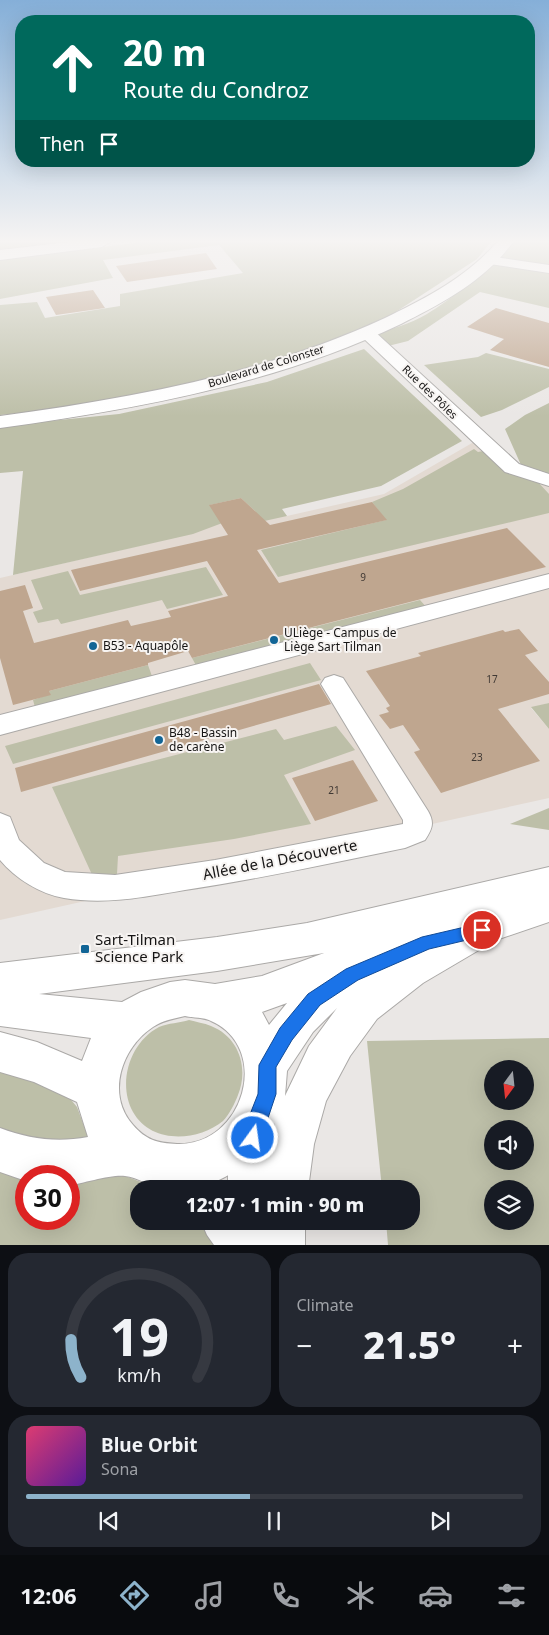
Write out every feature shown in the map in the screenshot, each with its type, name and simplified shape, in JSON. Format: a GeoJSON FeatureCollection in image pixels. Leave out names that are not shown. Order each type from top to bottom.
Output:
{"type":"FeatureCollection","features":[{"type":"Feature","properties":{"kind":"main road","name":"Boulevard de Colonster"},"geometry":{"type":"LineString","coordinates":[[0,422],[92,408],[203,385],[292,360],[367,333],[432,300]]}},
{"type":"Feature","properties":{"kind":"main road"},"geometry":{"type":"LineString","coordinates":[[0,981],[217,954],[307,940],[549,882]]}},
{"type":"Feature","properties":{"kind":"main road"},"geometry":{"type":"LineString","coordinates":[[215,1003],[262,994],[414,934],[549,887]]}},
{"type":"Feature","properties":{"kind":"main road"},"geometry":{"type":"LineString","coordinates":[[267,1065],[286,1034],[314,1000],[352,974],[427,942],[482,930],[549,906]]}},
{"type":"Feature","properties":{"kind":"main road"},"geometry":{"type":"LineString","coordinates":[[285,1180],[286,1165],[298,1120],[315,1074],[338,1037],[367,1002],[412,968],[482,930]]}},
{"type":"Feature","properties":{"kind":"main road"},"geometry":{"type":"LineString","coordinates":[[185,998],[215,1003],[239,1016],[258,1038],[267,1065],[267,1094],[256,1122],[235,1147],[181,1178],[128,1153],[104,1125],[96,1089],[100,1064],[110,1041],[128,1021],[154,1005],[185,998]]}},
{"type":"Feature","properties":{"kind":"main road"},"geometry":{"type":"LineString","coordinates":[[0,1007],[68,1018],[128,1021]]}},
{"type":"Feature","properties":{"kind":"main road"},"geometry":{"type":"LineString","coordinates":[[0,1052],[10,1053],[96,1089]]}},
{"type":"Feature","properties":{"kind":"main road"},"geometry":{"type":"LineString","coordinates":[[0,1150],[21,1158],[64,1164],[128,1153]]}},
{"type":"Feature","properties":{"kind":"main road"},"geometry":{"type":"LineString","coordinates":[[281,1245],[282,1230]]}},
{"type":"Feature","properties":{"kind":"street","name":"Rue des Pôles"},"geometry":{"type":"LineString","coordinates":[[367,333],[512,468],[549,480]]}},
{"type":"Feature","properties":{"kind":"street"},"geometry":{"type":"LineString","coordinates":[[0,724],[549,581]]}},
{"type":"Feature","properties":{"kind":"street","name":"Allée de la Découverte"},"geometry":{"type":"LineString","coordinates":[[0,825],[5,845],[19,861],[33,872],[63,885],[115,888],[215,874],[406,836],[415,832],[418,827],[414,813],[334,684]]}},
{"type":"Feature","properties":{"kind":"street"},"geometry":{"type":"LineString","coordinates":[[248,1180],[247,1171],[256,1122]]}},
{"type":"Feature","properties":{"kind":"street"},"geometry":{"type":"LineString","coordinates":[[229,1230],[235,1245]]}},
{"type":"Feature","properties":{"kind":"street"},"geometry":{"type":"LineString","coordinates":[[259,1230],[265,1245]]}},
{"type":"Feature","properties":{"kind":"shaded area","name":"ULiège - Campus de Liège Sart Tilman"},"geometry":{"type":"Polygon","coordinates":[[[479,439],[512,468],[549,482],[549,703],[531,708],[549,729],[549,798],[0,920],[0,578],[160,541],[245,465],[287,516],[384,494],[479,439]]]}},
{"type":"Feature","properties":{"kind":"green space"},"geometry":{"type":"Polygon","coordinates":[[[120,300],[414,300],[365,332],[250,371],[98,405],[0,415],[0,305],[37,302],[45,318],[120,306],[120,300]]]}},
{"type":"Feature","properties":{"kind":"green space"},"geometry":{"type":"Polygon","coordinates":[[[447,300],[468,300],[408,341],[388,346],[373,335],[414,321],[447,300]]]}},
{"type":"Feature","properties":{"kind":"green space"},"geometry":{"type":"Polygon","coordinates":[[[515,300],[549,300],[549,308],[515,300]]]}},
{"type":"Feature","properties":{"kind":"green space"},"geometry":{"type":"Polygon","coordinates":[[[364,349],[462,441],[381,486],[282,509],[287,516],[237,527],[233,520],[256,512],[241,498],[210,505],[225,522],[193,534],[13,575],[23,471],[0,473],[0,426],[119,414],[267,382],[364,349]]]}},
{"type":"Feature","properties":{"kind":"green space"},"geometry":{"type":"Polygon","coordinates":[[[486,353],[549,369],[549,387],[502,410],[481,417],[424,365],[478,357],[486,353]]]}},
{"type":"Feature","properties":{"kind":"green space"},"geometry":{"type":"Polygon","coordinates":[[[549,403],[549,477],[521,465],[505,429],[525,415],[549,403]]]}},
{"type":"Feature","properties":{"kind":"green space"},"geometry":{"type":"Polygon","coordinates":[[[474,449],[478,452],[488,450],[537,481],[549,494],[549,513],[278,577],[261,550],[386,520],[372,502],[403,489],[474,449]]]}},
{"type":"Feature","properties":{"kind":"green space"},"geometry":{"type":"Polygon","coordinates":[[[206,567],[223,595],[167,609],[162,600],[61,624],[58,619],[38,623],[33,612],[43,609],[31,580],[68,571],[80,595],[206,567]]]}},
{"type":"Feature","properties":{"kind":"green space"},"geometry":{"type":"Polygon","coordinates":[[[420,600],[428,609],[198,669],[192,658],[420,600]]]}},
{"type":"Feature","properties":{"kind":"green space"},"geometry":{"type":"Polygon","coordinates":[[[310,663],[321,680],[13,764],[5,746],[310,663]]]}},
{"type":"Feature","properties":{"kind":"green space"},"geometry":{"type":"Polygon","coordinates":[[[148,665],[153,679],[36,711],[33,700],[50,694],[49,691],[148,665]]]}},
{"type":"Feature","properties":{"kind":"green space"},"geometry":{"type":"Polygon","coordinates":[[[549,703],[549,729],[531,707],[549,703]]]}},
{"type":"Feature","properties":{"kind":"green space"},"geometry":{"type":"Polygon","coordinates":[[[336,726],[355,750],[284,775],[311,824],[234,839],[118,856],[117,874],[94,879],[52,787],[276,729],[284,740],[336,726]]]}},
{"type":"Feature","properties":{"kind":"green space"},"geometry":{"type":"Polygon","coordinates":[[[549,808],[549,830],[510,824],[549,808]]]}},
{"type":"Feature","properties":{"kind":"green space"},"geometry":{"type":"Polygon","coordinates":[[[189,1020],[211,1026],[229,1038],[239,1054],[242,1064],[241,1085],[235,1102],[227,1116],[212,1128],[188,1136],[163,1134],[151,1130],[133,1112],[128,1101],[126,1089],[129,1064],[140,1043],[149,1034],[159,1027],[189,1020]]]}},
{"type":"Feature","properties":{"kind":"green space"},"geometry":{"type":"Polygon","coordinates":[[[549,1038],[549,1245],[388,1245],[387,1230],[420,1230],[420,1180],[381,1180],[367,1041],[549,1038]]]}},
{"type":"Feature","properties":{"kind":"green space"},"geometry":{"type":"Polygon","coordinates":[[[0,1063],[63,1090],[77,1107],[90,1142],[59,1150],[0,1134],[0,1063]]]}},
{"type":"Feature","properties":{"kind":"green space"},"geometry":{"type":"Polygon","coordinates":[[[0,1167],[15,1171],[15,1230],[80,1230],[80,1179],[115,1172],[136,1180],[130,1180],[130,1230],[215,1230],[226,1245],[0,1245],[0,1167]]]}},
{"type":"Feature","properties":{"kind":"building"},"geometry":{"type":"Polygon","coordinates":[[[48,300],[100,300],[105,308],[56,315],[48,300]]]}},
{"type":"Feature","properties":{"kind":"building"},"geometry":{"type":"Polygon","coordinates":[[[496,308],[549,323],[549,367],[490,350],[504,339],[467,327],[496,308]]]}},
{"type":"Feature","properties":{"kind":"building"},"geometry":{"type":"Polygon","coordinates":[[[241,498],[270,525],[372,502],[387,520],[257,550],[279,583],[507,528],[546,567],[192,658],[188,651],[148,663],[148,665],[49,691],[51,695],[13,705],[0,658],[0,591],[25,585],[33,608],[23,611],[34,643],[128,620],[131,626],[171,617],[168,611],[228,596],[207,561],[80,591],[71,570],[228,535],[209,505],[241,498]]]}},
{"type":"Feature","properties":{"kind":"building"},"geometry":{"type":"Polygon","coordinates":[[[519,629],[538,651],[525,655],[549,682],[549,694],[498,709],[540,761],[441,793],[414,752],[420,750],[403,725],[390,729],[379,715],[389,712],[386,708],[390,706],[366,671],[421,656],[418,653],[503,630],[505,632],[519,629]]]}},
{"type":"Feature","properties":{"kind":"building","name":"B48 - Bassin de carène"},"geometry":{"type":"Polygon","coordinates":[[[319,684],[331,704],[21,792],[15,768],[319,684]]]}},
{"type":"Feature","properties":{"kind":"building"},"geometry":{"type":"Polygon","coordinates":[[[353,760],[378,801],[315,821],[292,778],[353,760]]]}},
{"type":"Feature","properties":{"kind":"place","name":"ULiège - Campus de Liège Sart Tilman"},"geometry":{"type":"Point","coordinates":[274,640]}},
{"type":"Feature","properties":{"kind":"place","name":"B53 - Aquapôle"},"geometry":{"type":"Point","coordinates":[93,646]}},
{"type":"Feature","properties":{"kind":"place","name":"B48 - Bassin de carène"},"geometry":{"type":"Point","coordinates":[159,740]}},
{"type":"Feature","properties":{"kind":"place","name":"Sart-Tilman Science Park"},"geometry":{"type":"Point","coordinates":[85,949]}},
{"type":"Feature","properties":{"kind":"route"},"geometry":{"type":"LineString","coordinates":[[253,1138],[256,1122],[267,1094],[267,1065],[286,1034],[314,1000],[352,974],[427,942],[482,930]]}}]}
